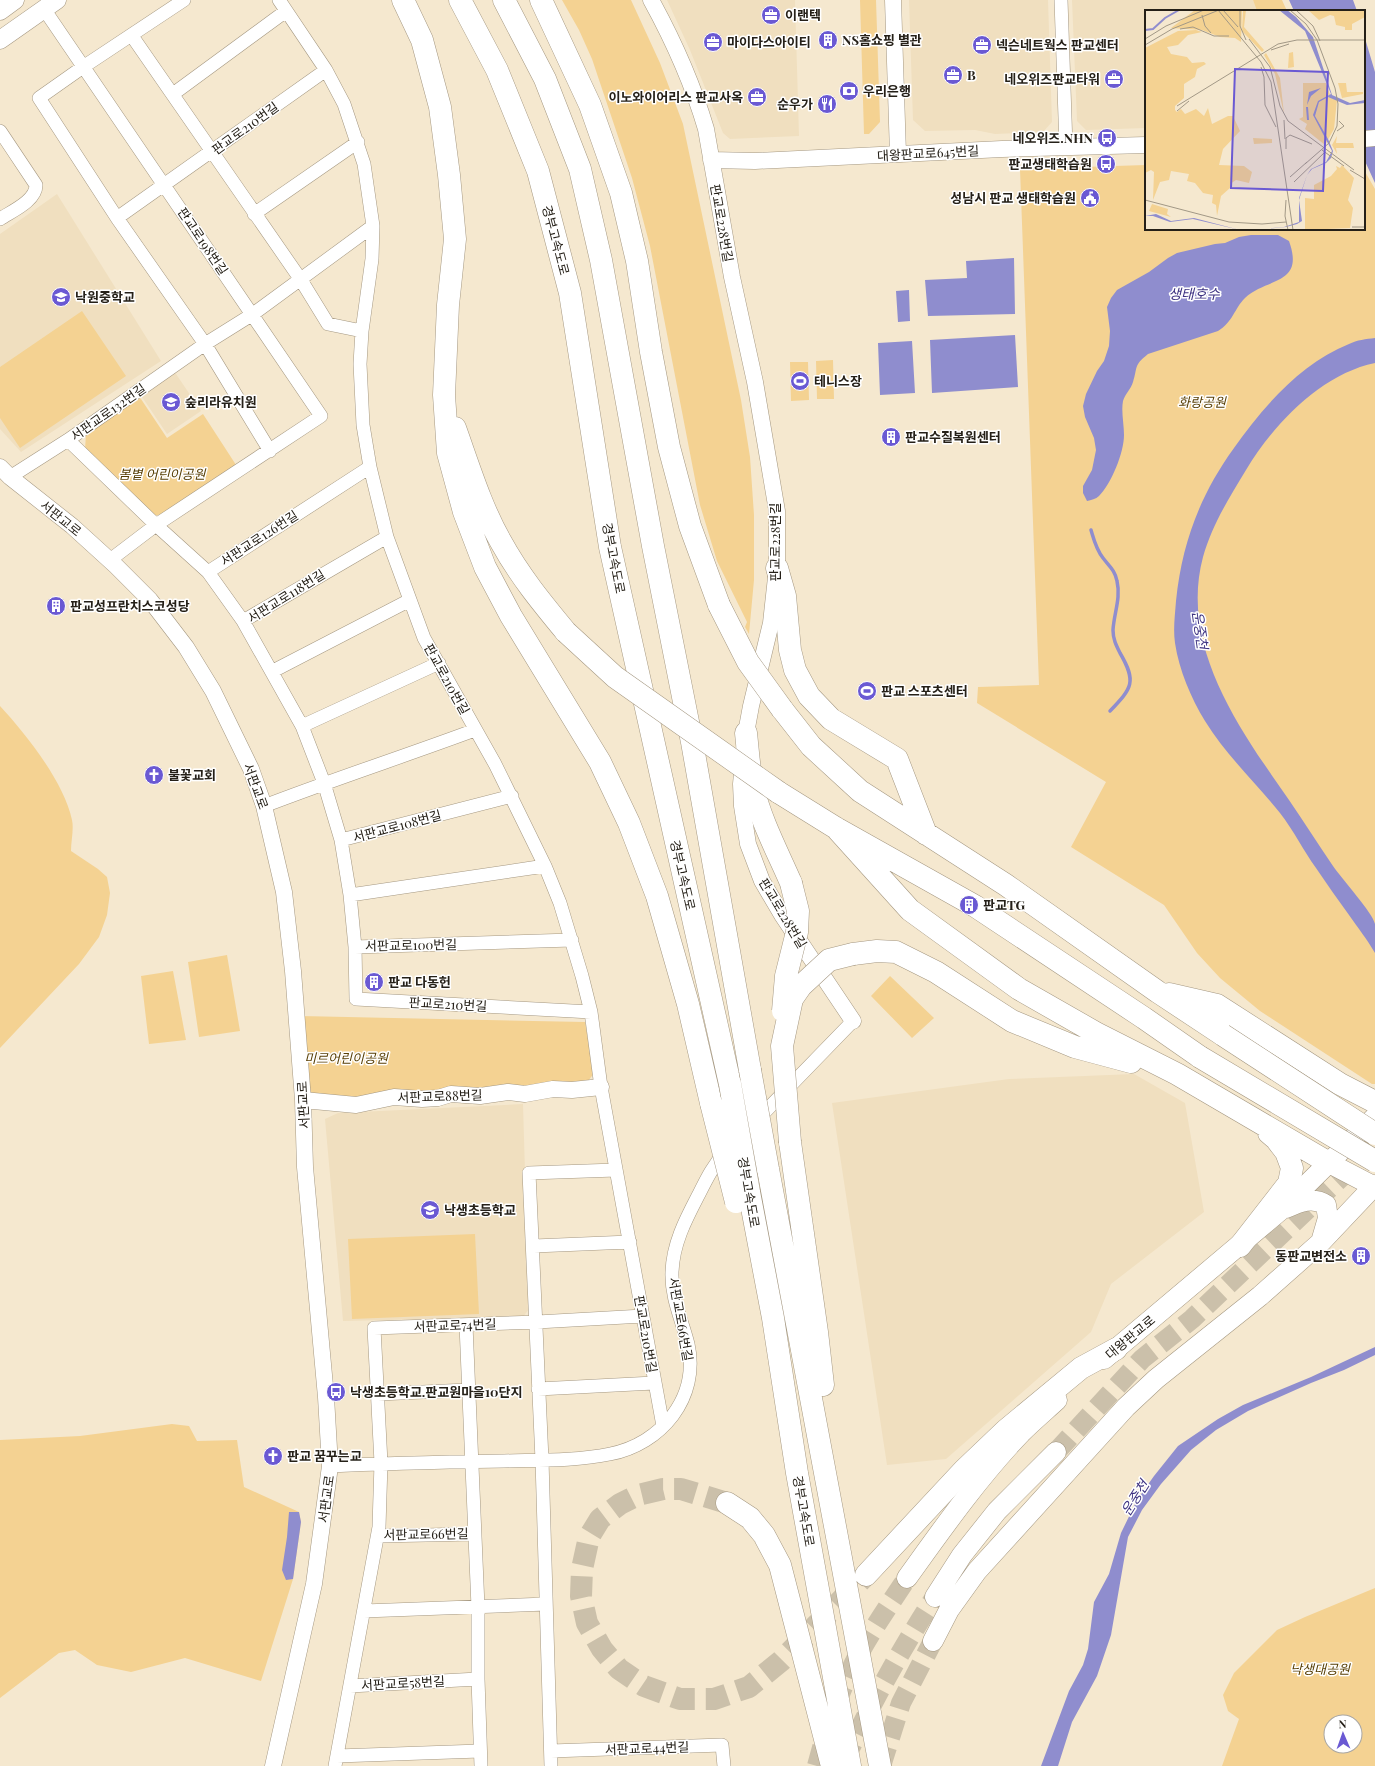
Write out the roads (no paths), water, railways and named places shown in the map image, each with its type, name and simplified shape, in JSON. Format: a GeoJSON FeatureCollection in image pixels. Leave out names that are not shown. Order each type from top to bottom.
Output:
{"type":"FeatureCollection","features":[{"type":"Feature","properties":{"kind":"highway"},"geometry":{"type":"LineString","coordinates":[[403,0],[422,40],[438,100],[450,175],[455,239],[448,305],[444,395],[448,454],[464,512],[485,567],[510,616],[600,762],[629,823],[657,896],[688,1004],[711,1103],[742,1197]]}},
{"type":"Feature","properties":{"kind":"highway","name":"경부고속도로"},"geometry":{"type":"LineString","coordinates":[[460,0],[498,70],[538,171],[570,293],[610,547],[730,1084],[742,1197],[773,1318],[797,1473],[850,1766]]}},
{"type":"Feature","properties":{"kind":"highway","name":"경부고속도로"},"geometry":{"type":"LineString","coordinates":[[504,0],[545,79],[580,169],[601,260],[649,522],[692,742],[768,1169],[880,1766]]}},
{"type":"Feature","properties":{"kind":"highway"},"geometry":{"type":"LineString","coordinates":[[536,0],[557,34]]}},
{"type":"Feature","properties":{"kind":"highway"},"geometry":{"type":"LineString","coordinates":[[541,0],[590,106],[621,193],[637,261],[651,352],[669,447],[690,526],[719,605],[748,662],[782,709],[811,746],[860,791],[1006,885],[1158,992],[1375,1134]]}},
{"type":"Feature","properties":{"kind":"highway"},"geometry":{"type":"LineString","coordinates":[[444,395],[476,489],[501,542],[531,590],[566,632],[615,678],[778,792],[836,828],[975,906],[1200,1057],[1375,1161]]}},
{"type":"Feature","properties":{"kind":"highway"},"geometry":{"type":"LineString","coordinates":[[777,568],[785,596],[790,650],[795,670],[809,696],[831,719],[897,759],[926,834]]}},
{"type":"Feature","properties":{"kind":"highway"},"geometry":{"type":"LineString","coordinates":[[746,733],[748,761],[753,789],[758,806],[791,883],[798,911],[797,932],[786,976],[783,1002],[782,1046],[790,1142],[817,1332],[839,1546]]}},
{"type":"Feature","properties":{"kind":"highway"},"geometry":{"type":"LineString","coordinates":[[836,828],[910,910],[1019,989],[1096,1034],[1177,1074],[1329,1163]]}},
{"type":"Feature","properties":{"kind":"highway"},"geometry":{"type":"LineString","coordinates":[[782,1046],[792,999],[801,986],[829,960],[853,954],[877,951],[896,952],[936,972],[1012,1021],[1075,1047],[1177,1074]]}},
{"type":"Feature","properties":{"kind":"highway"},"geometry":{"type":"LineString","coordinates":[[1158,992],[1217,1005],[1340,1084],[1375,1102]]}},
{"type":"Feature","properties":{"kind":"highway"},"geometry":{"type":"LineString","coordinates":[[1340,1084],[1362,1089],[1375,1089]]}},
{"type":"Feature","properties":{"kind":"highway"},"geometry":{"type":"LineString","coordinates":[[1240,1246],[1289,1183],[1292,1168],[1286,1152],[1276,1139],[1246,1114]]}},
{"type":"Feature","properties":{"kind":"highway"},"geometry":{"type":"LineString","coordinates":[[866,1575],[964,1470],[1006,1430],[1081,1368],[1116,1349]]}},
{"type":"Feature","properties":{"kind":"highway"},"geometry":{"type":"LineString","coordinates":[[727,1503],[750,1518],[764,1535],[780,1565],[832,1766]]}},
{"type":"Feature","properties":{"kind":"main road"},"geometry":{"type":"LineString","coordinates":[[0,11],[15,0]]}},
{"type":"Feature","properties":{"kind":"main road"},"geometry":{"type":"LineString","coordinates":[[0,40],[51,4]]}},
{"type":"Feature","properties":{"kind":"main road","name":"대왕판교로"},"geometry":{"type":"LineString","coordinates":[[907,1578],[946,1523],[989,1469],[1022,1433],[1116,1349],[1240,1246],[1282,1209],[1375,1117]]}},
{"type":"Feature","properties":{"kind":"main road"},"geometry":{"type":"LineString","coordinates":[[933,1641],[949,1610],[977,1571],[1126,1407],[1156,1379],[1260,1296],[1321,1242],[1375,1186],[1329,1163]]}},
{"type":"Feature","properties":{"kind":"main road"},"geometry":{"type":"LineString","coordinates":[[1282,1209],[1304,1201],[1320,1201],[1326,1205],[1328,1218],[1321,1242]]}},
{"type":"Feature","properties":{"kind":"main road"},"geometry":{"type":"LineString","coordinates":[[935,1597],[962,1555],[997,1511],[1056,1452]]}},
{"type":"Feature","properties":{"kind":"street"},"geometry":{"type":"LineString","coordinates":[[110,560],[156,525],[270,451],[205,344],[117,218],[39,98],[184,0]]}},
{"type":"Feature","properties":{"kind":"street","name":"판교로210번길"},"geometry":{"type":"LineString","coordinates":[[279,0],[326,70],[344,104],[358,142],[364,164],[373,226],[372,259],[362,331],[360,364],[365,447],[387,537],[424,638],[512,796],[545,866],[572,940],[591,1012],[601,1087],[663,1426]]}},
{"type":"Feature","properties":{"kind":"street","name":"판교로228번길"},"geometry":{"type":"LineString","coordinates":[[650,0],[672,42],[700,109],[706,129],[732,277],[755,382],[777,511],[777,568],[771,623],[751,706],[746,733],[741,784],[742,806],[748,844],[762,881],[782,915],[853,1021]]}},
{"type":"Feature","properties":{"kind":"street"},"geometry":{"type":"LineString","coordinates":[[893,0],[898,154]]}},
{"type":"Feature","properties":{"kind":"street"},"geometry":{"type":"LineString","coordinates":[[1061,0],[1066,148]]}},
{"type":"Feature","properties":{"kind":"street","name":"판교로198번길"},"geometry":{"type":"LineString","coordinates":[[51,4],[83,67],[253,314],[321,416],[270,451]]}},
{"type":"Feature","properties":{"kind":"street"},"geometry":{"type":"LineString","coordinates":[[173,94],[286,11]]}},
{"type":"Feature","properties":{"kind":"street"},"geometry":{"type":"LineString","coordinates":[[132,36],[301,280],[328,324],[362,331]]}},
{"type":"Feature","properties":{"kind":"street","name":"판교로210번길"},"geometry":{"type":"LineString","coordinates":[[164,184],[326,70]]}},
{"type":"Feature","properties":{"kind":"street"},"geometry":{"type":"LineString","coordinates":[[0,130],[35,181],[36,190],[32,198],[1,216]]}},
{"type":"Feature","properties":{"kind":"street"},"geometry":{"type":"LineString","coordinates":[[1365,139],[1375,138]]}},
{"type":"Feature","properties":{"kind":"street"},"geometry":{"type":"LineString","coordinates":[[254,214],[358,142]]}},
{"type":"Feature","properties":{"kind":"street","name":"대왕판교로645번길"},"geometry":{"type":"LineString","coordinates":[[711,160],[755,161],[1145,145]]}},
{"type":"Feature","properties":{"kind":"street"},"geometry":{"type":"LineString","coordinates":[[117,218],[164,184]]}},
{"type":"Feature","properties":{"kind":"street","name":"서판교로132번길"},"geometry":{"type":"LineString","coordinates":[[5,472],[68,440],[205,344],[253,314],[373,226]]}},
{"type":"Feature","properties":{"kind":"street","name":"서판교로126번길"},"geometry":{"type":"LineString","coordinates":[[68,440],[156,525],[208,572],[370,467]]}},
{"type":"Feature","properties":{"kind":"street","name":"서판교로"},"geometry":{"type":"LineString","coordinates":[[5,472],[72,526],[110,560],[150,600],[186,647],[213,691],[250,769],[264,806],[284,892],[294,971],[303,1100],[305,1167],[330,1466],[314,1584],[273,1766]]}},
{"type":"Feature","properties":{"kind":"street","name":"서판교로118번길"},"geometry":{"type":"LineString","coordinates":[[302,726],[243,621],[387,537]]}},
{"type":"Feature","properties":{"kind":"street"},"geometry":{"type":"LineString","coordinates":[[208,572],[243,621]]}},
{"type":"Feature","properties":{"kind":"street"},"geometry":{"type":"LineString","coordinates":[[273,672],[410,600]]}},
{"type":"Feature","properties":{"kind":"street"},"geometry":{"type":"LineString","coordinates":[[302,726],[439,663]]}},
{"type":"Feature","properties":{"kind":"street","name":"서판교로108번길"},"geometry":{"type":"LineString","coordinates":[[302,726],[324,782],[341,840],[512,796]]}},
{"type":"Feature","properties":{"kind":"street"},"geometry":{"type":"LineString","coordinates":[[264,806],[324,782],[397,759],[475,730]]}},
{"type":"Feature","properties":{"kind":"street","name":"서판교로100번길"},"geometry":{"type":"LineString","coordinates":[[341,840],[350,895],[355,947],[572,940]]}},
{"type":"Feature","properties":{"kind":"street"},"geometry":{"type":"LineString","coordinates":[[350,895],[545,866]]}},
{"type":"Feature","properties":{"kind":"street","name":"판교로210번길"},"geometry":{"type":"LineString","coordinates":[[355,947],[356,999],[591,1012]]}},
{"type":"Feature","properties":{"kind":"street","name":"서판교로66번길"},"geometry":{"type":"LineString","coordinates":[[330,1466],[382,1463],[572,1459],[610,1454],[626,1450],[649,1438],[674,1415],[686,1392],[689,1376],[690,1361],[688,1344],[674,1294],[672,1273],[676,1244],[684,1223],[716,1162],[853,1021]]}},
{"type":"Feature","properties":{"kind":"street","name":"서판교로88번길"},"geometry":{"type":"LineString","coordinates":[[303,1100],[356,1105],[394,1097],[422,1100],[451,1094],[480,1096],[508,1092],[525,1094],[553,1089],[572,1090],[601,1087]]}},
{"type":"Feature","properties":{"kind":"street"},"geometry":{"type":"LineString","coordinates":[[551,1766],[537,1322],[529,1173],[616,1170]]}},
{"type":"Feature","properties":{"kind":"street"},"geometry":{"type":"LineString","coordinates":[[534,1246],[630,1242]]}},
{"type":"Feature","properties":{"kind":"street","name":"서판교로74번길"},"geometry":{"type":"LineString","coordinates":[[374,1328],[537,1322],[643,1316]]}},
{"type":"Feature","properties":{"kind":"street","name":"서판교로66번길"},"geometry":{"type":"LineString","coordinates":[[374,1328],[382,1463],[381,1510],[378,1536],[474,1534],[466,1325]]}},
{"type":"Feature","properties":{"kind":"street"},"geometry":{"type":"LineString","coordinates":[[538,1389],[654,1383]]}},
{"type":"Feature","properties":{"kind":"street"},"geometry":{"type":"LineString","coordinates":[[378,1394],[468,1390]]}},
{"type":"Feature","properties":{"kind":"street"},"geometry":{"type":"LineString","coordinates":[[474,1534],[478,1608],[480,1766]]}},
{"type":"Feature","properties":{"kind":"street","name":"서판교로58번길"},"geometry":{"type":"LineString","coordinates":[[378,1536],[350,1686],[478,1679]]}},
{"type":"Feature","properties":{"kind":"street"},"geometry":{"type":"LineString","coordinates":[[364,1610],[478,1608],[546,1604]]}},
{"type":"Feature","properties":{"kind":"street"},"geometry":{"type":"LineString","coordinates":[[350,1686],[336,1761],[480,1751]]}},
{"type":"Feature","properties":{"kind":"street","name":"서판교로44번길"},"geometry":{"type":"LineString","coordinates":[[551,1751],[722,1745],[724,1766]]}},
{"type":"Feature","properties":{"kind":"water"},"geometry":{"type":"Polygon","coordinates":[[[1289,0],[1353,0],[1357,10],[1294,10],[1289,0]]]}},
{"type":"Feature","properties":{"kind":"water"},"geometry":{"type":"Polygon","coordinates":[[[1365,38],[1375,72],[1375,183],[1365,161],[1365,38]]]}},
{"type":"Feature","properties":{"kind":"water","name":"생태호수"},"geometry":{"type":"Polygon","coordinates":[[[1251,235],[1278,235],[1289,241],[1293,256],[1292,266],[1288,273],[1254,291],[1245,298],[1227,324],[1218,331],[1148,354],[1140,361],[1132,385],[1123,401],[1123,442],[1116,468],[1104,491],[1095,499],[1087,501],[1083,493],[1083,486],[1092,470],[1096,450],[1094,438],[1085,417],[1083,406],[1086,394],[1097,371],[1104,361],[1109,346],[1110,331],[1107,307],[1111,298],[1117,290],[1149,272],[1177,253],[1225,243],[1239,237],[1251,235]]]}},
{"type":"Feature","properties":{"kind":"water"},"geometry":{"type":"Polygon","coordinates":[[[1014,258],[1015,314],[928,316],[925,280],[967,278],[966,261],[1014,258]]]}},
{"type":"Feature","properties":{"kind":"water"},"geometry":{"type":"Polygon","coordinates":[[[909,290],[910,321],[898,322],[896,291],[909,290]]]}},
{"type":"Feature","properties":{"kind":"water"},"geometry":{"type":"Polygon","coordinates":[[[1015,335],[1018,387],[932,393],[930,340],[1015,335]]]}},
{"type":"Feature","properties":{"kind":"water","name":"운중천"},"geometry":{"type":"Polygon","coordinates":[[[1375,338],[1375,363],[1355,369],[1336,378],[1318,390],[1284,419],[1257,453],[1227,501],[1211,534],[1203,557],[1198,590],[1200,623],[1207,655],[1219,686],[1234,717],[1333,866],[1369,912],[1375,924],[1375,953],[1311,861],[1285,820],[1222,746],[1205,721],[1190,693],[1183,673],[1175,643],[1174,622],[1183,559],[1194,520],[1211,484],[1234,448],[1270,402],[1299,374],[1331,352],[1355,342],[1375,338]]]}},
{"type":"Feature","properties":{"kind":"water"},"geometry":{"type":"Polygon","coordinates":[[[912,341],[915,393],[880,395],[878,343],[912,341]]]}},
{"type":"Feature","properties":{"kind":"water"},"geometry":{"type":"Polygon","coordinates":[[[1375,1347],[1375,1355],[1344,1370],[1248,1411],[1216,1430],[1191,1450],[1161,1484],[1142,1510],[1128,1537],[1111,1635],[1097,1676],[1072,1722],[1058,1766],[1041,1766],[1069,1691],[1083,1665],[1088,1649],[1094,1602],[1109,1574],[1121,1533],[1137,1500],[1154,1476],[1178,1446],[1218,1419],[1243,1405],[1311,1377],[1375,1347]]]}},
{"type":"Feature","properties":{"kind":"water"},"geometry":{"type":"Polygon","coordinates":[[[289,1512],[299,1512],[301,1522],[293,1579],[286,1580],[282,1570],[289,1512]]]}},
{"type":"Feature","properties":{"kind":"waterway"},"geometry":{"type":"LineString","coordinates":[[1091,530],[1099,551],[1116,577],[1118,593],[1113,630],[1116,645],[1129,671],[1130,678],[1130,684],[1127,690],[1110,711]]}},
{"type":"Feature","properties":{"kind":"tunnel"},"geometry":{"type":"LineString","coordinates":[[1056,1452],[1142,1359],[1192,1319],[1375,1145]]}},
{"type":"Feature","properties":{"kind":"tunnel"},"geometry":{"type":"LineString","coordinates":[[727,1503],[681,1489],[663,1489],[638,1495],[620,1504],[600,1519],[589,1537],[582,1569],[581,1596],[587,1623],[602,1649],[619,1669],[644,1686],[680,1699],[714,1699],[749,1687],[781,1661],[866,1575]]}},
{"type":"Feature","properties":{"kind":"tunnel"},"geometry":{"type":"LineString","coordinates":[[836,1705],[858,1655],[907,1578]]}},
{"type":"Feature","properties":{"kind":"tunnel"},"geometry":{"type":"LineString","coordinates":[[844,1761],[887,1677],[935,1597]]}},
{"type":"Feature","properties":{"kind":"tunnel"},"geometry":{"type":"LineString","coordinates":[[881,1766],[901,1703],[933,1641]]}},
{"type":"Feature","properties":{"kind":"tunnel"},"geometry":{"type":"LineString","coordinates":[[817,1766],[826,1733]]}},
{"type":"Feature","properties":{"kind":"place","name":"이랜텍"},"geometry":{"type":"Point","coordinates":[771,15]}},
{"type":"Feature","properties":{"kind":"place","name":"NS홈쇼핑 별관"},"geometry":{"type":"Point","coordinates":[828,40]}},
{"type":"Feature","properties":{"kind":"place","name":"마이다스아이티"},"geometry":{"type":"Point","coordinates":[713,42]}},
{"type":"Feature","properties":{"kind":"place","name":"넥슨네트웍스 판교센터"},"geometry":{"type":"Point","coordinates":[982,45]}},
{"type":"Feature","properties":{"kind":"place","name":"B"},"geometry":{"type":"Point","coordinates":[953,75]}},
{"type":"Feature","properties":{"kind":"place","name":"네오위즈판교타워"},"geometry":{"type":"Point","coordinates":[1114,79]}},
{"type":"Feature","properties":{"kind":"place","name":"우리은행"},"geometry":{"type":"Point","coordinates":[849,91]}},
{"type":"Feature","properties":{"kind":"place","name":"이노와이어리스 판교사옥"},"geometry":{"type":"Point","coordinates":[757,97]}},
{"type":"Feature","properties":{"kind":"place","name":"순우가"},"geometry":{"type":"Point","coordinates":[827,104]}},
{"type":"Feature","properties":{"kind":"place","name":"네오위즈.NHN"},"geometry":{"type":"Point","coordinates":[1107,138]}},
{"type":"Feature","properties":{"kind":"place","name":"판교생태학습원"},"geometry":{"type":"Point","coordinates":[1106,164]}},
{"type":"Feature","properties":{"kind":"place","name":"성남시 판교 생태학습원"},"geometry":{"type":"Point","coordinates":[1090,198]}},
{"type":"Feature","properties":{"kind":"place","name":"낙원중학교"},"geometry":{"type":"Point","coordinates":[61,297]}},
{"type":"Feature","properties":{"kind":"place","name":"테니스장"},"geometry":{"type":"Point","coordinates":[800,381]}},
{"type":"Feature","properties":{"kind":"place","name":"숲리라유치원"},"geometry":{"type":"Point","coordinates":[171,402]}},
{"type":"Feature","properties":{"kind":"place","name":"판교수질복원센터"},"geometry":{"type":"Point","coordinates":[891,437]}},
{"type":"Feature","properties":{"kind":"place","name":"판교성프란치스코성당"},"geometry":{"type":"Point","coordinates":[56,606]}},
{"type":"Feature","properties":{"kind":"place","name":"판교 스포츠센터"},"geometry":{"type":"Point","coordinates":[867,691]}},
{"type":"Feature","properties":{"kind":"place","name":"불꽃교회"},"geometry":{"type":"Point","coordinates":[154,775]}},
{"type":"Feature","properties":{"kind":"place","name":"판교TG"},"geometry":{"type":"Point","coordinates":[969,905]}},
{"type":"Feature","properties":{"kind":"place","name":"판교 다동헌"},"geometry":{"type":"Point","coordinates":[374,982]}},
{"type":"Feature","properties":{"kind":"place","name":"낙생초등학교"},"geometry":{"type":"Point","coordinates":[430,1210]}},
{"type":"Feature","properties":{"kind":"place","name":"동판교변전소"},"geometry":{"type":"Point","coordinates":[1361,1256]}},
{"type":"Feature","properties":{"kind":"place","name":"낙생초등학교.판교원마을10단지"},"geometry":{"type":"Point","coordinates":[336,1392]}},
{"type":"Feature","properties":{"kind":"place","name":"판교 꿈꾸는교"},"geometry":{"type":"Point","coordinates":[273,1456]}},
{"type":"Feature","properties":{"kind":"park label","name":"화랑공원"},"geometry":{"type":"Point","coordinates":[1202,402]}},
{"type":"Feature","properties":{"kind":"park label","name":"봄볕 어린이공원"},"geometry":{"type":"Point","coordinates":[162,474]}},
{"type":"Feature","properties":{"kind":"park label","name":"미르어린이공원"},"geometry":{"type":"Point","coordinates":[346,1058]}},
{"type":"Feature","properties":{"kind":"park label","name":"낙생대공원"},"geometry":{"type":"Point","coordinates":[1320,1669]}}]}
